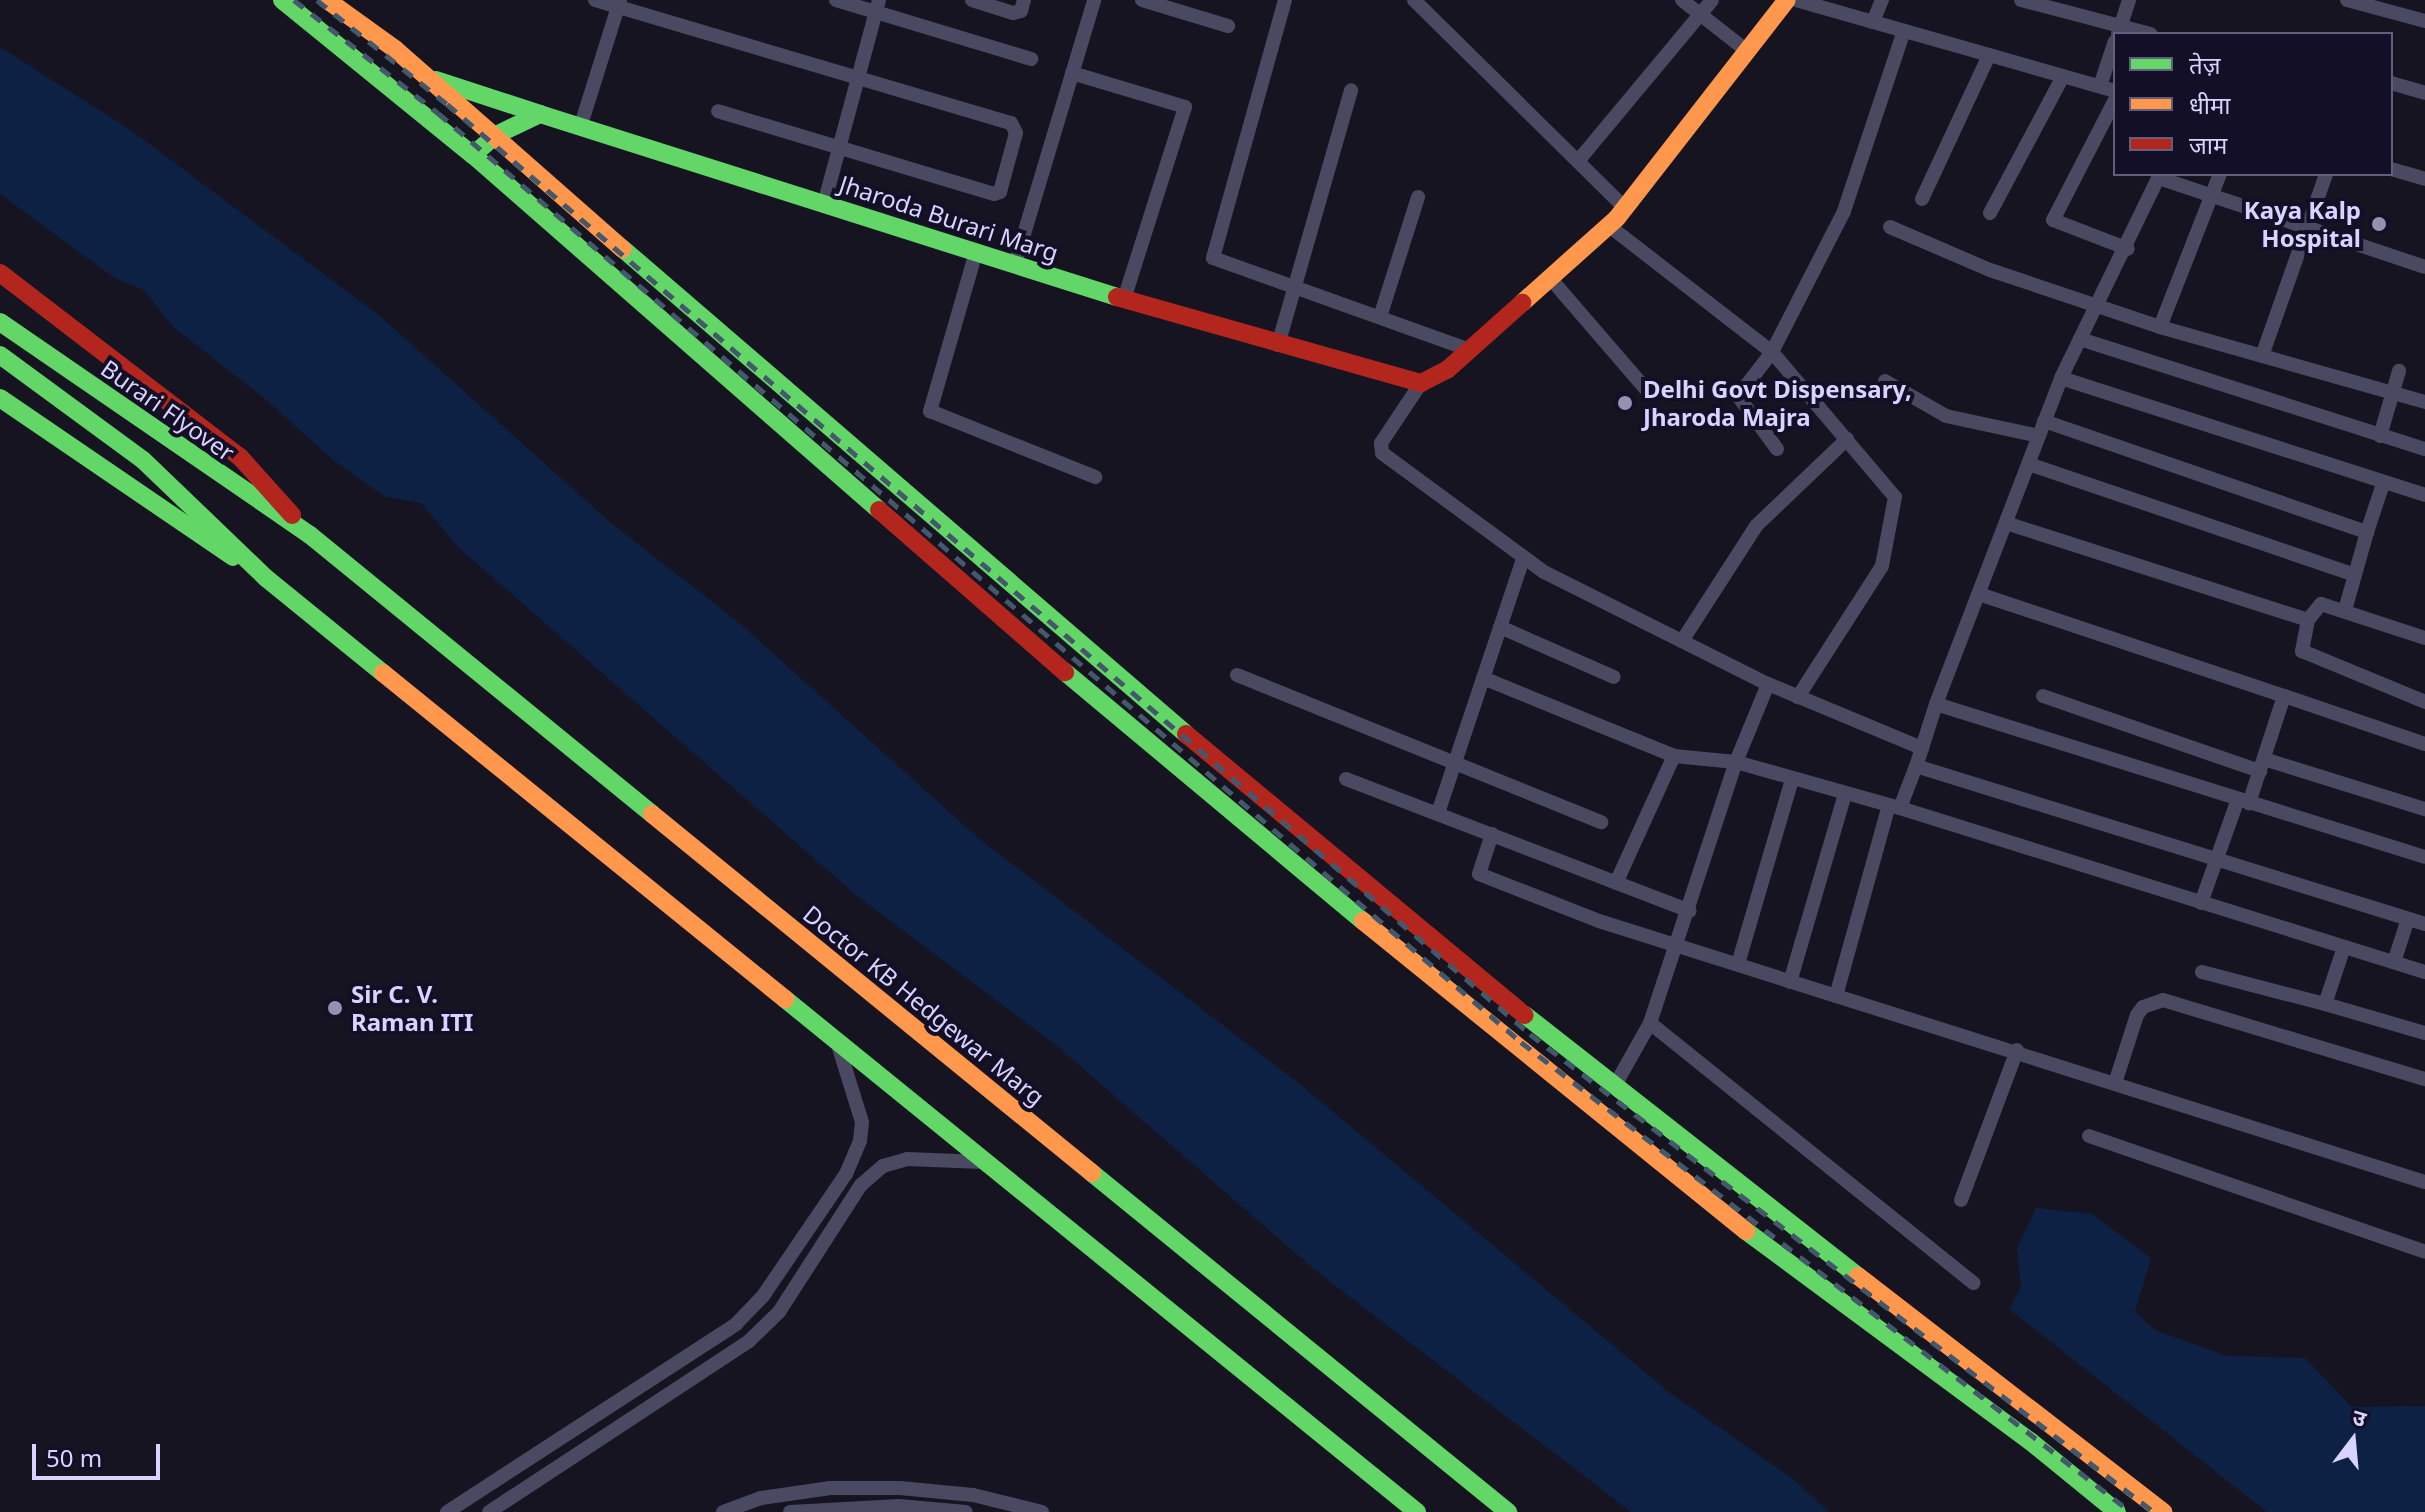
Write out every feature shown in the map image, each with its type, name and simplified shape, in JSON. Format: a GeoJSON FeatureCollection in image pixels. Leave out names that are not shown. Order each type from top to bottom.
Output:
{"type":"FeatureCollection","features":[{"type":"Feature","properties":{"kind":"main road"},"geometry":{"type":"LineString","coordinates":[[282,0],[329,33],[473,155],[1154,748],[1682,1184],[2030,1441],[2117,1512]]}},
{"type":"Feature","properties":{"kind":"main road"},"geometry":{"type":"LineString","coordinates":[[327,0],[429,78],[496,135],[867,464],[1355,877],[1614,1087],[2163,1512]]}},
{"type":"Feature","properties":{"kind":"main road"},"geometry":{"type":"LineString","coordinates":[[1421,383],[1447,370],[1625,208],[1787,0]]}},
{"type":"Feature","properties":{"kind":"main road","name":"Jharoda Burari Marg"},"geometry":{"type":"LineString","coordinates":[[429,78],[1124,299],[1421,383]]}},
{"type":"Feature","properties":{"kind":"main road"},"geometry":{"type":"LineString","coordinates":[[473,155],[496,135],[540,114]]}},
{"type":"Feature","properties":{"kind":"main road"},"geometry":{"type":"LineString","coordinates":[[0,273],[240,457],[310,535]]}},
{"type":"Feature","properties":{"kind":"main road","name":"Burari Flyover"},"geometry":{"type":"LineString","coordinates":[[0,322],[310,535]]}},
{"type":"Feature","properties":{"kind":"main road"},"geometry":{"type":"LineString","coordinates":[[0,355],[143,460],[266,578],[1417,1512]]}},
{"type":"Feature","properties":{"kind":"main road"},"geometry":{"type":"LineString","coordinates":[[0,398],[126,488],[266,578]]}},
{"type":"Feature","properties":{"kind":"main road","name":"Doctor KB Hedgewar Marg"},"geometry":{"type":"LineString","coordinates":[[310,535],[1508,1512]]}},
{"type":"Feature","properties":{"kind":"street"},"geometry":{"type":"LineString","coordinates":[[595,0],[619,3],[1011,123],[1017,128],[1000,192],[994,194],[718,111]]}},
{"type":"Feature","properties":{"kind":"street"},"geometry":{"type":"LineString","coordinates":[[836,0],[878,6],[1031,59]]}},
{"type":"Feature","properties":{"kind":"street"},"geometry":{"type":"LineString","coordinates":[[972,0],[1013,13],[1021,11],[1024,0]]}},
{"type":"Feature","properties":{"kind":"street"},"geometry":{"type":"LineString","coordinates":[[1015,264],[1094,0]]}},
{"type":"Feature","properties":{"kind":"street"},"geometry":{"type":"LineString","coordinates":[[1142,0],[1228,26]]}},
{"type":"Feature","properties":{"kind":"street"},"geometry":{"type":"LineString","coordinates":[[1285,0],[1213,258],[1470,350]]}},
{"type":"Feature","properties":{"kind":"street"},"geometry":{"type":"LineString","coordinates":[[1414,0],[1625,208]]}},
{"type":"Feature","properties":{"kind":"street"},"geometry":{"type":"LineString","coordinates":[[1682,0],[1747,51]]}},
{"type":"Feature","properties":{"kind":"street"},"geometry":{"type":"LineString","coordinates":[[1578,161],[1712,0]]}},
{"type":"Feature","properties":{"kind":"street"},"geometry":{"type":"LineString","coordinates":[[1796,0],[2113,90]]}},
{"type":"Feature","properties":{"kind":"street"},"geometry":{"type":"LineString","coordinates":[[1873,22],[1882,0]]}},
{"type":"Feature","properties":{"kind":"street"},"geometry":{"type":"LineString","coordinates":[[2021,0],[2113,33]]}},
{"type":"Feature","properties":{"kind":"street"},"geometry":{"type":"LineString","coordinates":[[2118,32],[2129,0]]}},
{"type":"Feature","properties":{"kind":"street"},"geometry":{"type":"LineString","coordinates":[[2347,0],[2425,21]]}},
{"type":"Feature","properties":{"kind":"street"},"geometry":{"type":"LineString","coordinates":[[580,128],[619,3]]}},
{"type":"Feature","properties":{"kind":"street"},"geometry":{"type":"LineString","coordinates":[[824,204],[878,6]]}},
{"type":"Feature","properties":{"kind":"street"},"geometry":{"type":"LineString","coordinates":[[1777,449],[1738,400],[1772,352],[1844,211],[1904,31]]}},
{"type":"Feature","properties":{"kind":"street"},"geometry":{"type":"LineString","coordinates":[[2100,86],[2113,46]]}},
{"type":"Feature","properties":{"kind":"street"},"geometry":{"type":"LineString","coordinates":[[1922,199],[1989,55]]}},
{"type":"Feature","properties":{"kind":"street"},"geometry":{"type":"LineString","coordinates":[[1072,73],[1185,107],[1124,299]]}},
{"type":"Feature","properties":{"kind":"street"},"geometry":{"type":"LineString","coordinates":[[1990,213],[2063,76]]}},
{"type":"Feature","properties":{"kind":"street"},"geometry":{"type":"LineString","coordinates":[[2393,84],[2425,93]]}},
{"type":"Feature","properties":{"kind":"street"},"geometry":{"type":"LineString","coordinates":[[1278,345],[1351,90]]}},
{"type":"Feature","properties":{"kind":"street"},"geometry":{"type":"LineString","coordinates":[[2113,104],[2053,220],[2128,249]]}},
{"type":"Feature","properties":{"kind":"street"},"geometry":{"type":"LineString","coordinates":[[2393,170],[2425,179]]}},
{"type":"Feature","properties":{"kind":"street"},"geometry":{"type":"LineString","coordinates":[[1836,996],[1894,807],[1916,766],[1936,704],[2044,421],[2061,378],[2128,249],[2160,176],[2307,231],[2425,267]]}},
{"type":"Feature","properties":{"kind":"street"},"geometry":{"type":"LineString","coordinates":[[2160,327],[2219,176]]}},
{"type":"Feature","properties":{"kind":"street"},"geometry":{"type":"LineString","coordinates":[[2262,356],[2325,176]]}},
{"type":"Feature","properties":{"kind":"street"},"geometry":{"type":"LineString","coordinates":[[1380,317],[1418,197]]}},
{"type":"Feature","properties":{"kind":"street"},"geometry":{"type":"LineString","coordinates":[[1608,225],[1772,352],[1895,497],[1897,509],[1882,566],[1798,697]]}},
{"type":"Feature","properties":{"kind":"street"},"geometry":{"type":"LineString","coordinates":[[1890,227],[1990,270],[2160,327],[2425,402]]}},
{"type":"Feature","properties":{"kind":"street"},"geometry":{"type":"LineString","coordinates":[[976,252],[930,411],[1095,477]]}},
{"type":"Feature","properties":{"kind":"street"},"geometry":{"type":"LineString","coordinates":[[1550,278],[1650,394]]}},
{"type":"Feature","properties":{"kind":"street"},"geometry":{"type":"LineString","coordinates":[[2080,339],[2425,449]]}},
{"type":"Feature","properties":{"kind":"street"},"geometry":{"type":"LineString","coordinates":[[2380,436],[2399,371]]}},
{"type":"Feature","properties":{"kind":"street"},"geometry":{"type":"LineString","coordinates":[[2061,378],[2425,495]]}},
{"type":"Feature","properties":{"kind":"street"},"geometry":{"type":"LineString","coordinates":[[1885,381],[1946,416],[2039,436]]}},
{"type":"Feature","properties":{"kind":"street"},"geometry":{"type":"LineString","coordinates":[[1421,383],[1381,443],[1382,453],[1523,559],[1768,684],[1922,748]]}},
{"type":"Feature","properties":{"kind":"street"},"geometry":{"type":"LineString","coordinates":[[2044,421],[2367,532]]}},
{"type":"Feature","properties":{"kind":"street"},"geometry":{"type":"LineString","coordinates":[[1682,641],[1756,526],[1847,439]]}},
{"type":"Feature","properties":{"kind":"street"},"geometry":{"type":"LineString","coordinates":[[2029,464],[2355,575]]}},
{"type":"Feature","properties":{"kind":"street"},"geometry":{"type":"LineString","coordinates":[[2345,610],[2383,484]]}},
{"type":"Feature","properties":{"kind":"street"},"geometry":{"type":"LineString","coordinates":[[2006,523],[2308,620]]}},
{"type":"Feature","properties":{"kind":"street"},"geometry":{"type":"LineString","coordinates":[[1438,813],[1523,559]]}},
{"type":"Feature","properties":{"kind":"street"},"geometry":{"type":"LineString","coordinates":[[1979,594],[2425,744]]}},
{"type":"Feature","properties":{"kind":"street"},"geometry":{"type":"LineString","coordinates":[[2425,638],[2345,610],[2318,605],[2308,620],[2302,651],[2425,702]]}},
{"type":"Feature","properties":{"kind":"street"},"geometry":{"type":"LineString","coordinates":[[1500,627],[1614,677]]}},
{"type":"Feature","properties":{"kind":"street"},"geometry":{"type":"LineString","coordinates":[[1237,675],[1601,822]]}},
{"type":"Feature","properties":{"kind":"street"},"geometry":{"type":"LineString","coordinates":[[1483,678],[1674,756],[1736,762],[1894,807],[2425,972]]}},
{"type":"Feature","properties":{"kind":"street"},"geometry":{"type":"LineString","coordinates":[[1614,1087],[1650,1023],[1677,949],[1736,762],[1768,684]]}},
{"type":"Feature","properties":{"kind":"street"},"geometry":{"type":"LineString","coordinates":[[2043,696],[2262,765],[2425,809]]}},
{"type":"Feature","properties":{"kind":"street"},"geometry":{"type":"LineString","coordinates":[[2201,903],[2216,860],[2262,765],[2284,696]]}},
{"type":"Feature","properties":{"kind":"street"},"geometry":{"type":"LineString","coordinates":[[1936,704],[2425,857]]}},
{"type":"Feature","properties":{"kind":"street"},"geometry":{"type":"LineString","coordinates":[[1616,883],[1674,756]]}},
{"type":"Feature","properties":{"kind":"street"},"geometry":{"type":"LineString","coordinates":[[1916,766],[2425,924]]}},
{"type":"Feature","properties":{"kind":"street"},"geometry":{"type":"LineString","coordinates":[[1346,779],[1689,911]]}},
{"type":"Feature","properties":{"kind":"street"},"geometry":{"type":"LineString","coordinates":[[1738,964],[1792,779]]}},
{"type":"Feature","properties":{"kind":"street"},"geometry":{"type":"LineString","coordinates":[[1790,982],[1845,794]]}},
{"type":"Feature","properties":{"kind":"street"},"geometry":{"type":"LineString","coordinates":[[1492,834],[1479,874],[1677,949],[1738,964],[2116,1080],[2425,1182]]}},
{"type":"Feature","properties":{"kind":"street"},"geometry":{"type":"LineString","coordinates":[[2394,962],[2408,919]]}},
{"type":"Feature","properties":{"kind":"street"},"geometry":{"type":"LineString","coordinates":[[2325,1004],[2344,947]]}},
{"type":"Feature","properties":{"kind":"street"},"geometry":{"type":"LineString","coordinates":[[2202,972],[2425,1033]]}},
{"type":"Feature","properties":{"kind":"street"},"geometry":{"type":"LineString","coordinates":[[2116,1080],[2137,1015],[2143,1007],[2163,1000],[2425,1079]]}},
{"type":"Feature","properties":{"kind":"street"},"geometry":{"type":"LineString","coordinates":[[1650,1023],[1973,1283]]}},
{"type":"Feature","properties":{"kind":"street"},"geometry":{"type":"LineString","coordinates":[[447,1512],[736,1324],[806,1236],[852,1159],[862,1122],[837,1042]]}},
{"type":"Feature","properties":{"kind":"street"},"geometry":{"type":"LineString","coordinates":[[1961,1200],[2017,1050]]}},
{"type":"Feature","properties":{"kind":"street"},"geometry":{"type":"LineString","coordinates":[[2089,1136],[2425,1252]]}},
{"type":"Feature","properties":{"kind":"street"},"geometry":{"type":"LineString","coordinates":[[852,1159],[873,1174]]}},
{"type":"Feature","properties":{"kind":"street"},"geometry":{"type":"LineString","coordinates":[[489,1512],[749,1341],[779,1312],[861,1185],[873,1174],[907,1159],[983,1162]]}},
{"type":"Feature","properties":{"kind":"street"},"geometry":{"type":"LineString","coordinates":[[534,1454],[547,1474]]}},
{"type":"Feature","properties":{"kind":"street"},"geometry":{"type":"LineString","coordinates":[[723,1512],[761,1498],[858,1488],[973,1495],[1042,1512]]}},
{"type":"Feature","properties":{"kind":"street"},"geometry":{"type":"LineString","coordinates":[[790,1512],[899,1506],[966,1512]]}},
{"type":"Feature","properties":{"kind":"water"},"geometry":{"type":"Polygon","coordinates":[[[0,47],[132,131],[381,317],[611,523],[737,621],[977,837],[1301,1085],[1670,1393],[1793,1479],[1829,1512],[1631,1512],[1315,1270],[1056,1045],[856,895],[459,548],[421,503],[384,496],[332,459],[264,398],[173,327],[144,290],[116,279],[0,194],[0,47]]]}},
{"type":"Feature","properties":{"kind":"water"},"geometry":{"type":"Polygon","coordinates":[[[2036,1208],[2092,1214],[2151,1258],[2135,1312],[2155,1330],[2227,1356],[2305,1358],[2352,1407],[2425,1406],[2425,1512],[2267,1512],[2009,1309],[2021,1287],[2017,1248],[2036,1208]]]}},
{"type":"Feature","properties":{"kind":"railway"},"geometry":{"type":"LineString","coordinates":[[294,0],[438,113],[1521,1042],[2131,1512]]}},
{"type":"Feature","properties":{"kind":"railway"},"geometry":{"type":"LineString","coordinates":[[317,0],[447,104],[1530,1034],[2154,1512]]}},
{"type":"Feature","properties":{"kind":"traffic: fast"},"geometry":{"type":"LineString","coordinates":[[282,0],[473,155],[879,510]]}},
{"type":"Feature","properties":{"kind":"traffic: fast"},"geometry":{"type":"LineString","coordinates":[[436,80],[540,114]]}},
{"type":"Feature","properties":{"kind":"traffic: fast"},"geometry":{"type":"LineString","coordinates":[[473,155],[496,135],[540,114],[1117,297]]}},
{"type":"Feature","properties":{"kind":"traffic: fast"},"geometry":{"type":"LineString","coordinates":[[623,249],[1186,734]]}},
{"type":"Feature","properties":{"kind":"traffic: fast"},"geometry":{"type":"LineString","coordinates":[[0,322],[310,535],[652,814]]}},
{"type":"Feature","properties":{"kind":"traffic: fast"},"geometry":{"type":"LineString","coordinates":[[0,355],[143,460],[266,578],[383,673]]}},
{"type":"Feature","properties":{"kind":"traffic: fast"},"geometry":{"type":"LineString","coordinates":[[0,398],[233,557]]}},
{"type":"Feature","properties":{"kind":"traffic: fast"},"geometry":{"type":"LineString","coordinates":[[1065,672],[1363,921]]}},
{"type":"Feature","properties":{"kind":"traffic: fast"},"geometry":{"type":"LineString","coordinates":[[785,999],[1417,1512]]}},
{"type":"Feature","properties":{"kind":"traffic: fast"},"geometry":{"type":"LineString","coordinates":[[1525,1015],[1858,1276]]}},
{"type":"Feature","properties":{"kind":"traffic: fast"},"geometry":{"type":"LineString","coordinates":[[1092,1173],[1508,1512]]}},
{"type":"Feature","properties":{"kind":"traffic: fast"},"geometry":{"type":"LineString","coordinates":[[1746,1231],[2030,1441],[2117,1512]]}},
{"type":"Feature","properties":{"kind":"traffic: slow"},"geometry":{"type":"LineString","coordinates":[[327,0],[395,49],[623,249]]}},
{"type":"Feature","properties":{"kind":"traffic: slow"},"geometry":{"type":"LineString","coordinates":[[1522,303],[1617,218],[1787,0]]}},
{"type":"Feature","properties":{"kind":"traffic: slow"},"geometry":{"type":"LineString","coordinates":[[383,673],[785,999]]}},
{"type":"Feature","properties":{"kind":"traffic: slow"},"geometry":{"type":"LineString","coordinates":[[652,814],[1092,1173]]}},
{"type":"Feature","properties":{"kind":"traffic: slow"},"geometry":{"type":"LineString","coordinates":[[1363,921],[1746,1231]]}},
{"type":"Feature","properties":{"kind":"traffic: slow"},"geometry":{"type":"LineString","coordinates":[[1858,1276],[2163,1512]]}},
{"type":"Feature","properties":{"kind":"traffic: jam"},"geometry":{"type":"LineString","coordinates":[[0,273],[240,457],[292,515]]}},
{"type":"Feature","properties":{"kind":"traffic: jam"},"geometry":{"type":"LineString","coordinates":[[1117,297],[1421,383],[1447,370],[1522,303]]}},
{"type":"Feature","properties":{"kind":"traffic: jam"},"geometry":{"type":"LineString","coordinates":[[879,510],[1065,672]]}},
{"type":"Feature","properties":{"kind":"traffic: jam"},"geometry":{"type":"LineString","coordinates":[[1186,734],[1525,1015]]}},
{"type":"Feature","properties":{"kind":"place","name":"Kaya Kalp Hospital"},"geometry":{"type":"Point","coordinates":[2379,224]}},
{"type":"Feature","properties":{"kind":"place","name":"Delhi Govt Dispensary, Jharoda Majra"},"geometry":{"type":"Point","coordinates":[1625,403]}},
{"type":"Feature","properties":{"kind":"place","name":"Sir C. V. Raman ITI"},"geometry":{"type":"Point","coordinates":[335,1008]}}]}
